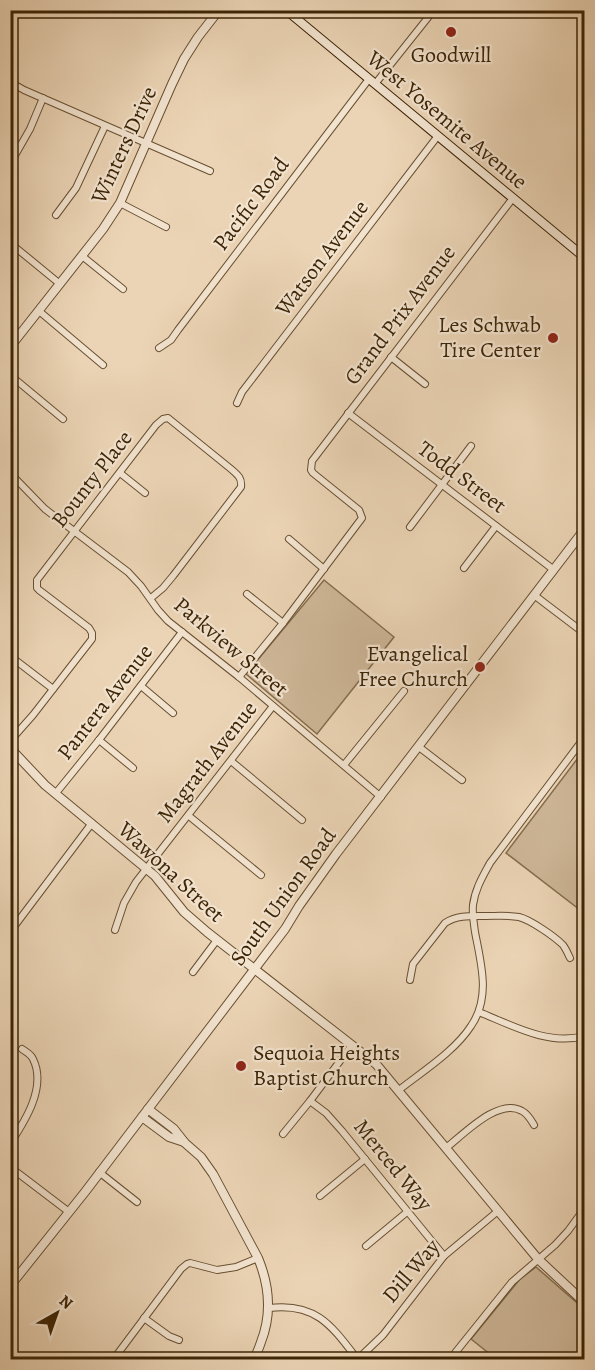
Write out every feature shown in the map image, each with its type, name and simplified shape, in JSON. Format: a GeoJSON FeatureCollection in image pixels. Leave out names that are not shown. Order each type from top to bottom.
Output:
{"type":"FeatureCollection","features":[{"type":"Feature","properties":{"kind":"main road","name":"West Yosemite Avenue"},"geometry":{"type":"LineString","coordinates":[[286,10],[585,257]]}},
{"type":"Feature","properties":{"kind":"street","name":"Winters Drive"},"geometry":{"type":"LineString","coordinates":[[10,347],[103,229],[120,203],[184,59],[219,10]]}},
{"type":"Feature","properties":{"kind":"street","name":"Pacific Road"},"geometry":{"type":"LineString","coordinates":[[159,348],[171,340],[372,81],[435,10]]}},
{"type":"Feature","properties":{"kind":"street"},"geometry":{"type":"LineString","coordinates":[[10,82],[210,171]]}},
{"type":"Feature","properties":{"kind":"street"},"geometry":{"type":"LineString","coordinates":[[10,164],[43,98]]}},
{"type":"Feature","properties":{"kind":"street"},"geometry":{"type":"LineString","coordinates":[[56,215],[80,180],[105,126]]}},
{"type":"Feature","properties":{"kind":"street","name":"Watson Avenue"},"geometry":{"type":"LineString","coordinates":[[237,403],[242,392],[438,137]]}},
{"type":"Feature","properties":{"kind":"street"},"geometry":{"type":"LineString","coordinates":[[10,149],[17,153]]}},
{"type":"Feature","properties":{"kind":"street","name":"Grand Prix Avenue"},"geometry":{"type":"LineString","coordinates":[[324,568],[362,515],[355,506],[313,473],[310,465],[513,198]]}},
{"type":"Feature","properties":{"kind":"street"},"geometry":{"type":"LineString","coordinates":[[120,203],[166,227]]}},
{"type":"Feature","properties":{"kind":"street"},"geometry":{"type":"LineString","coordinates":[[10,243],[60,284]]}},
{"type":"Feature","properties":{"kind":"street"},"geometry":{"type":"LineString","coordinates":[[82,256],[123,289]]}},
{"type":"Feature","properties":{"kind":"street"},"geometry":{"type":"LineString","coordinates":[[39,311],[103,364]]}},
{"type":"Feature","properties":{"kind":"street"},"geometry":{"type":"LineString","coordinates":[[391,357],[425,384]]}},
{"type":"Feature","properties":{"kind":"street"},"geometry":{"type":"LineString","coordinates":[[10,375],[63,420]]}},
{"type":"Feature","properties":{"kind":"street","name":"Todd Street"},"geometry":{"type":"LineString","coordinates":[[348,413],[554,570]]}},
{"type":"Feature","properties":{"kind":"street","name":"Bounty Place"},"geometry":{"type":"LineString","coordinates":[[53,688],[92,639],[92,633],[89,628],[39,590],[37,580],[160,420],[168,418],[239,476],[242,482],[241,487],[173,576],[151,598]]}},
{"type":"Feature","properties":{"kind":"street"},"geometry":{"type":"LineString","coordinates":[[410,526],[471,446]]}},
{"type":"Feature","properties":{"kind":"street","name":"Parkview Street"},"geometry":{"type":"LineString","coordinates":[[10,473],[45,508],[129,572],[163,615],[182,632],[381,797]]}},
{"type":"Feature","properties":{"kind":"street"},"geometry":{"type":"LineString","coordinates":[[120,473],[145,493]]}},
{"type":"Feature","properties":{"kind":"street"},"geometry":{"type":"LineString","coordinates":[[464,568],[496,526]]}},
{"type":"Feature","properties":{"kind":"street","name":"South Union Road"},"geometry":{"type":"LineString","coordinates":[[10,1286],[14,1274],[69,1212],[142,1117],[285,929],[336,854],[585,530]]}},
{"type":"Feature","properties":{"kind":"street"},"geometry":{"type":"LineString","coordinates":[[239,677],[324,568],[289,539]]}},
{"type":"Feature","properties":{"kind":"street"},"geometry":{"type":"LineString","coordinates":[[577,539],[585,544]]}},
{"type":"Feature","properties":{"kind":"street"},"geometry":{"type":"LineString","coordinates":[[247,594],[283,623]]}},
{"type":"Feature","properties":{"kind":"street"},"geometry":{"type":"LineString","coordinates":[[534,595],[585,633]]}},
{"type":"Feature","properties":{"kind":"street","name":"Pantera Avenue"},"geometry":{"type":"LineString","coordinates":[[56,793],[182,632]]}},
{"type":"Feature","properties":{"kind":"street"},"geometry":{"type":"LineString","coordinates":[[10,656],[53,688],[10,741]]}},
{"type":"Feature","properties":{"kind":"street"},"geometry":{"type":"LineString","coordinates":[[141,686],[173,714]]}},
{"type":"Feature","properties":{"kind":"street"},"geometry":{"type":"LineString","coordinates":[[344,765],[404,691]]}},
{"type":"Feature","properties":{"kind":"street","name":"Magrath Avenue"},"geometry":{"type":"LineString","coordinates":[[115,930],[124,903],[136,882],[273,706]]}},
{"type":"Feature","properties":{"kind":"street"},"geometry":{"type":"LineString","coordinates":[[399,1090],[460,1040],[472,1026],[479,1012],[484,978],[473,915],[475,895],[480,879],[585,738]]}},
{"type":"Feature","properties":{"kind":"street"},"geometry":{"type":"LineString","coordinates":[[99,740],[133,768]]}},
{"type":"Feature","properties":{"kind":"street"},"geometry":{"type":"LineString","coordinates":[[418,747],[462,780]]}},
{"type":"Feature","properties":{"kind":"street","name":"Wawona Street"},"geometry":{"type":"LineString","coordinates":[[10,748],[38,778],[155,876],[184,912],[376,1064],[538,1259],[585,1302]]}},
{"type":"Feature","properties":{"kind":"street"},"geometry":{"type":"LineString","coordinates":[[231,761],[302,820]]}},
{"type":"Feature","properties":{"kind":"street"},"geometry":{"type":"LineString","coordinates":[[189,816],[261,875]]}},
{"type":"Feature","properties":{"kind":"street"},"geometry":{"type":"LineString","coordinates":[[10,932],[92,824]]}},
{"type":"Feature","properties":{"kind":"street"},"geometry":{"type":"LineString","coordinates":[[410,980],[413,964],[445,923],[473,915],[522,917],[534,923],[564,946],[570,958]]}},
{"type":"Feature","properties":{"kind":"street"},"geometry":{"type":"LineString","coordinates":[[193,972],[217,940]]}},
{"type":"Feature","properties":{"kind":"street"},"geometry":{"type":"LineString","coordinates":[[479,1012],[528,1032],[551,1037],[583,1037],[585,1053]]}},
{"type":"Feature","properties":{"kind":"street"},"geometry":{"type":"LineString","coordinates":[[283,1134],[352,1045]]}},
{"type":"Feature","properties":{"kind":"street"},"geometry":{"type":"LineString","coordinates":[[10,1144],[25,1122],[35,1096],[37,1080],[33,1059],[22,1049]]}},
{"type":"Feature","properties":{"kind":"street","name":"Merced Way"},"geometry":{"type":"LineString","coordinates":[[310,1101],[326,1113],[342,1131],[444,1256]]}},
{"type":"Feature","properties":{"kind":"street"},"geometry":{"type":"LineString","coordinates":[[446,1148],[497,1110],[514,1108],[524,1111],[534,1125]]}},
{"type":"Feature","properties":{"kind":"street"},"geometry":{"type":"LineString","coordinates":[[148,1109],[174,1129],[201,1157],[213,1174],[258,1258],[268,1291],[269,1308],[264,1335],[253,1359]]}},
{"type":"Feature","properties":{"kind":"street"},"geometry":{"type":"LineString","coordinates":[[142,1117],[169,1137],[185,1143]]}},
{"type":"Feature","properties":{"kind":"street"},"geometry":{"type":"LineString","coordinates":[[320,1196],[364,1160]]}},
{"type":"Feature","properties":{"kind":"street"},"geometry":{"type":"LineString","coordinates":[[10,1167],[69,1212]]}},
{"type":"Feature","properties":{"kind":"street"},"geometry":{"type":"LineString","coordinates":[[99,1172],[137,1202]]}},
{"type":"Feature","properties":{"kind":"street"},"geometry":{"type":"LineString","coordinates":[[452,1359],[512,1282],[555,1245],[585,1209]]}},
{"type":"Feature","properties":{"kind":"street","name":"Dill Way"},"geometry":{"type":"LineString","coordinates":[[358,1359],[382,1335],[444,1256],[498,1211]]}},
{"type":"Feature","properties":{"kind":"street"},"geometry":{"type":"LineString","coordinates":[[366,1246],[408,1212]]}},
{"type":"Feature","properties":{"kind":"street"},"geometry":{"type":"LineString","coordinates":[[113,1359],[187,1264],[217,1270],[236,1267],[258,1258]]}},
{"type":"Feature","properties":{"kind":"street"},"geometry":{"type":"LineString","coordinates":[[269,1308],[281,1306],[298,1308],[318,1316],[335,1331],[358,1359]]}},
{"type":"Feature","properties":{"kind":"street"},"geometry":{"type":"LineString","coordinates":[[144,1318],[169,1336],[179,1340]]}},
{"type":"Feature","properties":{"kind":"shaded area"},"geometry":{"type":"Polygon","coordinates":[[[324,580],[394,637],[317,734],[246,674],[324,580]]]}},
{"type":"Feature","properties":{"kind":"shaded area"},"geometry":{"type":"Polygon","coordinates":[[[584,750],[584,913],[506,853],[584,750]]]}},
{"type":"Feature","properties":{"kind":"shaded area"},"geometry":{"type":"Polygon","coordinates":[[[536,1267],[584,1309],[584,1359],[496,1359],[471,1339],[520,1279],[536,1267]]]}},
{"type":"Feature","properties":{"kind":"place","name":"Goodwill"},"geometry":{"type":"Point","coordinates":[451,32]}},
{"type":"Feature","properties":{"kind":"place","name":"Les Schwab Tire Center"},"geometry":{"type":"Point","coordinates":[553,338]}},
{"type":"Feature","properties":{"kind":"place","name":"Evangelical Free Church"},"geometry":{"type":"Point","coordinates":[480,667]}},
{"type":"Feature","properties":{"kind":"place","name":"Sequoia Heights Baptist Church"},"geometry":{"type":"Point","coordinates":[241,1066]}}]}
